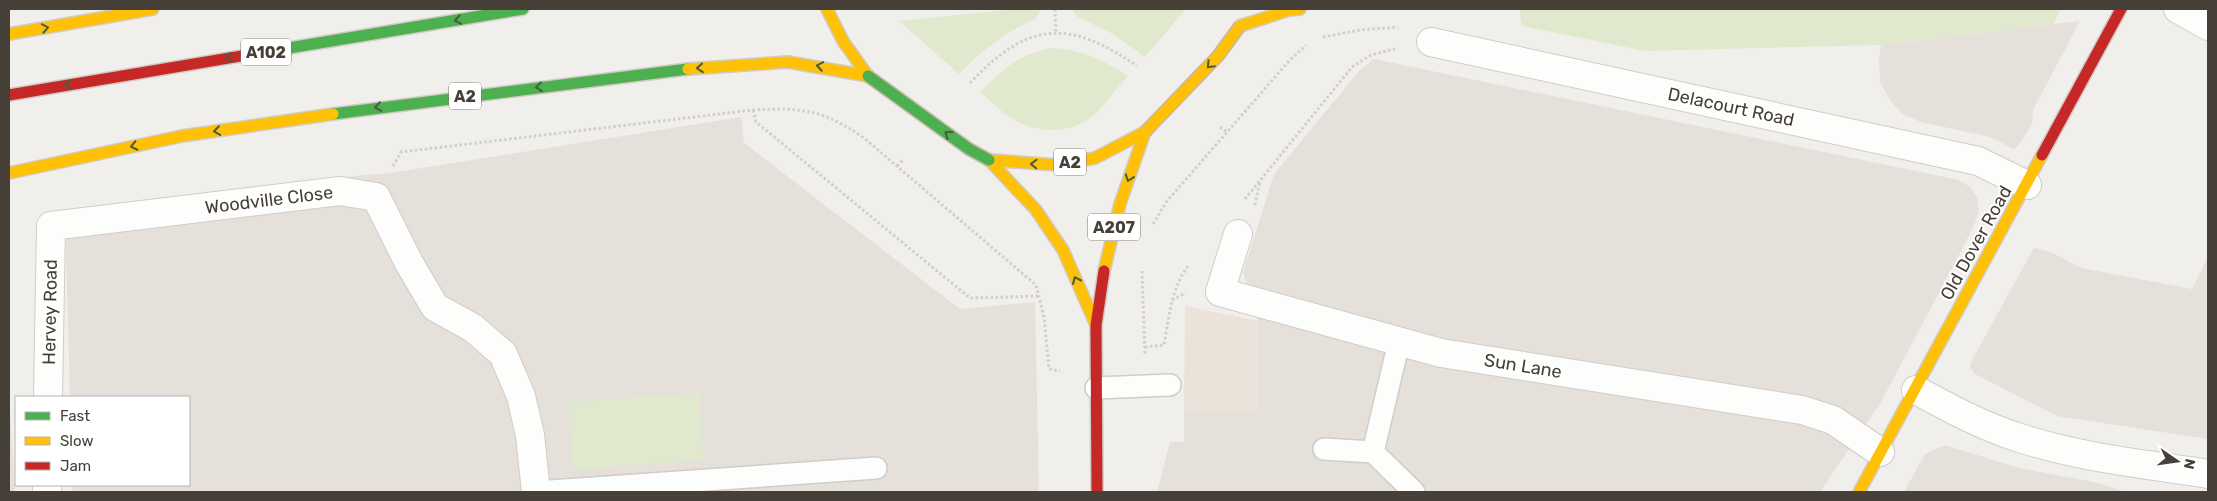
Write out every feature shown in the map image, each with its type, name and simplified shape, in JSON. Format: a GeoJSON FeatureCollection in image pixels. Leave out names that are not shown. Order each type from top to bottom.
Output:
{"type":"FeatureCollection","features":[{"type":"Feature","properties":{"kind":"main road"},"geometry":{"type":"LineString","coordinates":[[9,34],[153,9]]}},
{"type":"Feature","properties":{"kind":"main road","name":"A102"},"geometry":{"type":"LineString","coordinates":[[9,95],[523,9]]}},
{"type":"Feature","properties":{"kind":"main road","name":"A2"},"geometry":{"type":"LineString","coordinates":[[827,9],[843,42],[868,76],[969,149],[989,160],[1057,165],[1095,158],[1145,132],[1218,56],[1240,26],[1247,9]]}},
{"type":"Feature","properties":{"kind":"main road"},"geometry":{"type":"LineString","coordinates":[[1240,26],[1289,10],[1300,9]]}},
{"type":"Feature","properties":{"kind":"main road","name":"Old Dover Road"},"geometry":{"type":"LineString","coordinates":[[1859,492],[2119,13]]}},
{"type":"Feature","properties":{"kind":"main road","name":"A2"},"geometry":{"type":"LineString","coordinates":[[9,173],[201,133],[402,104],[693,68],[788,62],[868,76]]}},
{"type":"Feature","properties":{"kind":"main road","name":"A207"},"geometry":{"type":"LineString","coordinates":[[1097,492],[1096,324],[1105,263],[1120,204],[1145,132]]}},
{"type":"Feature","properties":{"kind":"main road","name":"A207"},"geometry":{"type":"LineString","coordinates":[[989,160],[1036,210],[1063,250],[1096,324]]}},
{"type":"Feature","properties":{"kind":"street"},"geometry":{"type":"LineString","coordinates":[[2181,10],[2208,26]]}},
{"type":"Feature","properties":{"kind":"street","name":"Delacourt Road"},"geometry":{"type":"LineString","coordinates":[[1431,42],[1978,161],[2027,185]]}},
{"type":"Feature","properties":{"kind":"street","name":"Woodville Close"},"geometry":{"type":"LineString","coordinates":[[51,226],[340,191],[376,197],[409,263],[435,307],[473,328],[503,354],[523,404],[530,435],[536,492]]}},
{"type":"Feature","properties":{"kind":"street","name":"Hervey Road"},"geometry":{"type":"LineString","coordinates":[[48,396],[51,226]]}},
{"type":"Feature","properties":{"kind":"street","name":"Sun Lane"},"geometry":{"type":"LineString","coordinates":[[1238,234],[1220,292],[1441,353],[1802,410],[1833,420],[1880,452]]}},
{"type":"Feature","properties":{"kind":"street"},"geometry":{"type":"LineString","coordinates":[[1916,390],[1940,403],[2018,438],[2089,456],[2208,474]]}},
{"type":"Feature","properties":{"kind":"lane"},"geometry":{"type":"LineString","coordinates":[[1373,452],[1399,342]]}},
{"type":"Feature","properties":{"kind":"lane"},"geometry":{"type":"LineString","coordinates":[[1096,382],[1170,385]]}},
{"type":"Feature","properties":{"kind":"lane"},"geometry":{"type":"LineString","coordinates":[[1324,449],[1373,452],[1414,492]]}},
{"type":"Feature","properties":{"kind":"lane"},"geometry":{"type":"LineString","coordinates":[[536,492],[876,468]]}},
{"type":"Feature","properties":{"kind":"path"},"geometry":{"type":"LineString","coordinates":[[1055,9],[1056,32]]}},
{"type":"Feature","properties":{"kind":"path"},"geometry":{"type":"LineString","coordinates":[[1316,40],[1331,34],[1402,26],[1400,34]]}},
{"type":"Feature","properties":{"kind":"path"},"geometry":{"type":"LineString","coordinates":[[970,83],[987,64],[1010,47],[1032,36],[1056,32],[1079,36],[1102,44],[1137,66]]}},
{"type":"Feature","properties":{"kind":"path"},"geometry":{"type":"LineString","coordinates":[[1242,202],[1352,67],[1371,55],[1394,49],[1397,42]]}},
{"type":"Feature","properties":{"kind":"path"},"geometry":{"type":"LineString","coordinates":[[1150,230],[1167,201],[1289,61],[1308,44]]}},
{"type":"Feature","properties":{"kind":"path"},"geometry":{"type":"LineString","coordinates":[[401,152],[753,110],[788,108],[815,112],[842,123],[864,138],[1036,285],[1044,317],[1049,369],[1096,382]]}},
{"type":"Feature","properties":{"kind":"path"},"geometry":{"type":"LineString","coordinates":[[753,110],[756,122],[970,298],[1040,296]]}},
{"type":"Feature","properties":{"kind":"path"},"geometry":{"type":"LineString","coordinates":[[1220,127],[1227,132]]}},
{"type":"Feature","properties":{"kind":"path"},"geometry":{"type":"LineString","coordinates":[[897,166],[904,159]]}},
{"type":"Feature","properties":{"kind":"path"},"geometry":{"type":"LineString","coordinates":[[1142,264],[1145,349],[1164,345],[1172,300],[1183,273],[1194,259]]}},
{"type":"Feature","properties":{"kind":"shaded area"},"geometry":{"type":"Polygon","coordinates":[[[2080,21],[2033,110],[2032,125],[2014,149],[1990,137],[1921,122],[1902,114],[1890,100],[1880,82],[1879,59],[1881,45],[2080,21]]]}},
{"type":"Feature","properties":{"kind":"shaded area"},"geometry":{"type":"Polygon","coordinates":[[[1374,59],[1959,180],[1970,187],[1977,197],[1979,210],[1975,223],[1959,255],[1881,402],[1820,492],[1157,492],[1170,442],[1184,442],[1184,410],[1258,412],[1258,321],[1243,273],[1274,174],[1360,70],[1374,59]]]}},
{"type":"Feature","properties":{"kind":"shaded area"},"geometry":{"type":"Polygon","coordinates":[[[741,117],[744,143],[960,309],[1035,302],[1039,492],[73,492],[72,486],[190,486],[190,396],[70,396],[65,214],[362,175],[384,174],[741,117]]]}},
{"type":"Feature","properties":{"kind":"shaded area"},"geometry":{"type":"Polygon","coordinates":[[[2034,248],[2051,252],[2081,268],[2192,289],[2208,257],[2208,439],[2057,416],[1975,374],[1970,367],[1972,360],[2034,248]]]}},
{"type":"Feature","properties":{"kind":"shaded area"},"geometry":{"type":"Polygon","coordinates":[[[1185,306],[1258,321],[1258,412],[1184,410],[1185,306]]]}},
{"type":"Feature","properties":{"kind":"shaded area"},"geometry":{"type":"Polygon","coordinates":[[[9,394],[15,492],[9,492],[9,394]]]}},
{"type":"Feature","properties":{"kind":"shaded area"},"geometry":{"type":"Polygon","coordinates":[[[1945,445],[2019,468],[2099,483],[2126,492],[1904,492],[1925,454],[1945,445]]]}},
{"type":"Feature","properties":{"kind":"green space"},"geometry":{"type":"Polygon","coordinates":[[[1014,9],[1040,9],[1035,19],[998,40],[959,74],[899,21],[1014,9]]]}},
{"type":"Feature","properties":{"kind":"green space"},"geometry":{"type":"Polygon","coordinates":[[[1071,9],[1186,9],[1145,57],[1113,34],[1078,17],[1071,9]]]}},
{"type":"Feature","properties":{"kind":"green space"},"geometry":{"type":"Polygon","coordinates":[[[1519,9],[2061,9],[2053,24],[1881,45],[1645,51],[1522,26],[1519,9]]]}},
{"type":"Feature","properties":{"kind":"green space"},"geometry":{"type":"Polygon","coordinates":[[[1053,48],[1074,51],[1093,57],[1128,76],[1087,121],[1057,130],[1036,128],[1011,118],[980,92],[997,75],[1021,58],[1053,48]]]}},
{"type":"Feature","properties":{"kind":"green space"},"geometry":{"type":"Polygon","coordinates":[[[699,393],[703,460],[573,470],[568,402],[699,393]]]}},
{"type":"Feature","properties":{"kind":"traffic: fast"},"geometry":{"type":"LineString","coordinates":[[265,52],[523,9]]}},
{"type":"Feature","properties":{"kind":"traffic: fast"},"geometry":{"type":"LineString","coordinates":[[333,114],[688,69]]}},
{"type":"Feature","properties":{"kind":"traffic: fast"},"geometry":{"type":"LineString","coordinates":[[868,76],[969,149],[989,160]]}},
{"type":"Feature","properties":{"kind":"traffic: slow"},"geometry":{"type":"LineString","coordinates":[[9,34],[153,9]]}},
{"type":"Feature","properties":{"kind":"traffic: slow"},"geometry":{"type":"LineString","coordinates":[[827,9],[843,41],[868,76]]}},
{"type":"Feature","properties":{"kind":"traffic: slow"},"geometry":{"type":"LineString","coordinates":[[1240,26],[1289,10],[1300,9]]}},
{"type":"Feature","properties":{"kind":"traffic: slow"},"geometry":{"type":"LineString","coordinates":[[1145,132],[1218,56],[1240,26]]}},
{"type":"Feature","properties":{"kind":"traffic: slow"},"geometry":{"type":"LineString","coordinates":[[688,69],[788,62],[868,76]]}},
{"type":"Feature","properties":{"kind":"traffic: slow"},"geometry":{"type":"LineString","coordinates":[[9,173],[182,136],[333,114]]}},
{"type":"Feature","properties":{"kind":"traffic: slow"},"geometry":{"type":"LineString","coordinates":[[1104,271],[1120,204],[1145,132]]}},
{"type":"Feature","properties":{"kind":"traffic: slow"},"geometry":{"type":"LineString","coordinates":[[989,160],[1057,165],[1095,158],[1145,132]]}},
{"type":"Feature","properties":{"kind":"traffic: slow"},"geometry":{"type":"LineString","coordinates":[[1859,492],[2042,155]]}},
{"type":"Feature","properties":{"kind":"traffic: slow"},"geometry":{"type":"LineString","coordinates":[[989,160],[1036,210],[1063,250],[1096,325]]}},
{"type":"Feature","properties":{"kind":"traffic: jam"},"geometry":{"type":"LineString","coordinates":[[2042,155],[2121,9]]}},
{"type":"Feature","properties":{"kind":"traffic: jam"},"geometry":{"type":"LineString","coordinates":[[9,95],[265,52]]}},
{"type":"Feature","properties":{"kind":"traffic: jam"},"geometry":{"type":"LineString","coordinates":[[1097,492],[1096,325],[1104,271]]}}]}
